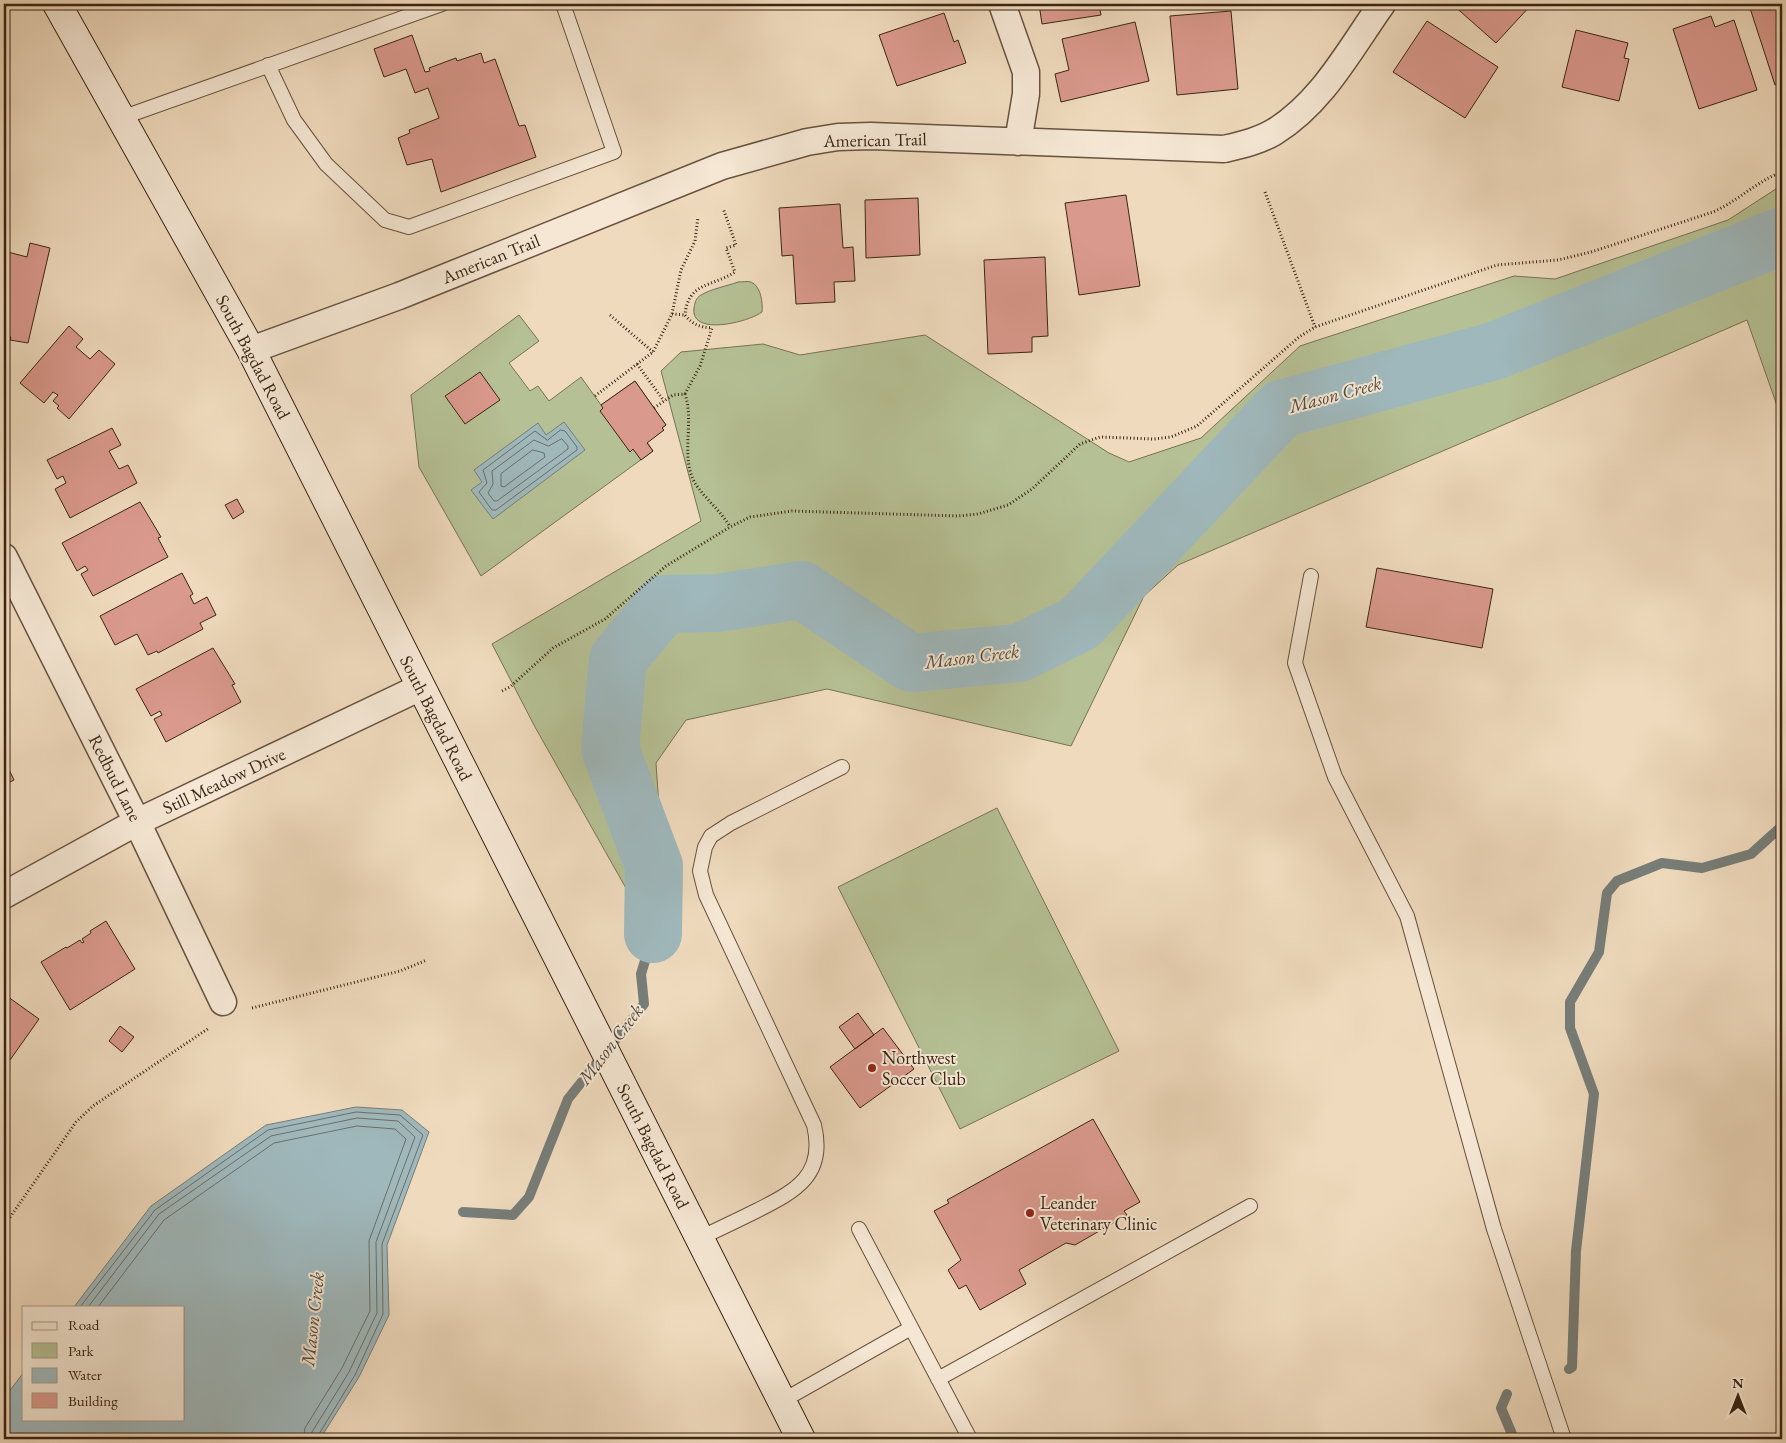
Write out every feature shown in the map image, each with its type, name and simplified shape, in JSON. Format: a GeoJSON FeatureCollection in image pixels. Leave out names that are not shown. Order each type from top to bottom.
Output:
{"type":"FeatureCollection","features":[{"type":"Feature","properties":{"kind":"main road","name":"South Bagdad Road"},"geometry":{"type":"LineString","coordinates":[[57,4],[251,350],[801,1439]]}},
{"type":"Feature","properties":{"kind":"street"},"geometry":{"type":"LineString","coordinates":[[1002,4],[1026,72],[1026,94],[1018,142]]}},
{"type":"Feature","properties":{"kind":"street","name":"American Trail"},"geometry":{"type":"LineString","coordinates":[[251,350],[399,296],[722,166],[781,149],[838,137],[1224,149],[1250,142],[1273,133],[1292,120],[1316,97],[1382,4]]}},
{"type":"Feature","properties":{"kind":"street","name":"Redbud Lane"},"geometry":{"type":"LineString","coordinates":[[4,557],[137,822],[218,1013]]}},
{"type":"Feature","properties":{"kind":"street","name":"Still Meadow Drive"},"geometry":{"type":"LineString","coordinates":[[4,895],[137,822],[421,688]]}},
{"type":"Feature","properties":{"kind":"lane"},"geometry":{"type":"LineString","coordinates":[[121,118],[442,4]]}},
{"type":"Feature","properties":{"kind":"lane"},"geometry":{"type":"LineString","coordinates":[[268,65],[294,120],[310,146],[326,164],[385,220],[409,226],[614,152],[563,4]]}},
{"type":"Feature","properties":{"kind":"lane"},"geometry":{"type":"LineString","coordinates":[[1311,576],[1296,663],[1335,778],[1407,916],[1494,1229],[1564,1439]]}},
{"type":"Feature","properties":{"kind":"lane"},"geometry":{"type":"LineString","coordinates":[[700,1238],[789,1194],[808,1176],[818,1148],[814,1125],[706,895],[700,871],[705,847],[711,836],[731,822],[842,767]]}},
{"type":"Feature","properties":{"kind":"lane"},"geometry":{"type":"LineString","coordinates":[[938,1379],[1250,1206]]}},
{"type":"Feature","properties":{"kind":"lane"},"geometry":{"type":"LineString","coordinates":[[858,1229],[970,1439]]}},
{"type":"Feature","properties":{"kind":"lane"},"geometry":{"type":"LineString","coordinates":[[782,1401],[911,1328]]}},
{"type":"Feature","properties":{"kind":"path"},"geometry":{"type":"LineString","coordinates":[[502,691],[510,687],[553,648],[605,619],[666,566],[750,517],[792,511],[958,516],[978,514],[1008,505],[1032,489],[1080,444],[1100,437],[1154,439],[1171,437],[1197,426],[1299,337],[1314,327],[1497,265],[1558,260],[1591,252],[1713,212],[1732,204],[1758,185],[1782,172]]}},
{"type":"Feature","properties":{"kind":"path"},"geometry":{"type":"LineString","coordinates":[[1265,192],[1314,327]]}},
{"type":"Feature","properties":{"kind":"path"},"geometry":{"type":"LineString","coordinates":[[685,315],[689,296],[696,289],[735,272],[726,248],[736,245],[723,208]]}},
{"type":"Feature","properties":{"kind":"path"},"geometry":{"type":"LineString","coordinates":[[595,396],[653,352],[672,314],[681,270],[695,241],[698,217]]}},
{"type":"Feature","properties":{"kind":"path"},"geometry":{"type":"LineString","coordinates":[[672,314],[685,315],[691,322],[701,327],[712,328],[700,366],[685,394],[688,403],[688,445],[692,478],[730,527]]}},
{"type":"Feature","properties":{"kind":"path"},"geometry":{"type":"LineString","coordinates":[[610,315],[653,352]]}},
{"type":"Feature","properties":{"kind":"path"},"geometry":{"type":"LineString","coordinates":[[637,364],[664,401]]}},
{"type":"Feature","properties":{"kind":"path"},"geometry":{"type":"LineString","coordinates":[[654,408],[672,395],[685,394]]}},
{"type":"Feature","properties":{"kind":"path"},"geometry":{"type":"LineString","coordinates":[[247,1010],[400,971],[427,960]]}},
{"type":"Feature","properties":{"kind":"path"},"geometry":{"type":"LineString","coordinates":[[4,1226],[76,1122],[93,1106],[218,1013]]}},
{"type":"Feature","properties":{"kind":"green space"},"geometry":{"type":"Polygon","coordinates":[[[1782,185],[1782,420],[1747,320],[1178,565],[1144,596],[1071,746],[827,689],[686,720],[656,763],[667,925],[640,913],[535,727],[492,644],[701,521],[661,371],[681,352],[763,344],[800,355],[925,335],[1109,453],[1129,462],[1201,438],[1300,346],[1514,276],[1555,279],[1728,220],[1782,185]]]}},
{"type":"Feature","properties":{"kind":"green space"},"geometry":{"type":"Polygon","coordinates":[[[738,282],[751,282],[757,287],[762,300],[762,312],[745,320],[722,325],[710,325],[701,322],[695,317],[694,306],[699,296],[738,282]]]}},
{"type":"Feature","properties":{"kind":"green space"},"geometry":{"type":"Polygon","coordinates":[[[519,315],[539,341],[509,363],[530,391],[538,386],[549,401],[581,377],[601,405],[635,381],[666,425],[662,428],[664,430],[647,442],[653,451],[481,576],[419,467],[411,395],[519,315]]]}},
{"type":"Feature","properties":{"kind":"green space"},"geometry":{"type":"Polygon","coordinates":[[[997,808],[1119,1051],[960,1129],[838,887],[997,808]]]}},
{"type":"Feature","properties":{"kind":"water"},"geometry":{"type":"Polygon","coordinates":[[[564,422],[585,450],[493,519],[471,490],[482,482],[474,470],[538,423],[546,435],[564,422]]]}},
{"type":"Feature","properties":{"kind":"water"},"geometry":{"type":"Polygon","coordinates":[[[356,1107],[402,1110],[429,1132],[387,1245],[389,1315],[359,1377],[320,1439],[4,1439],[4,1398],[22,1375],[22,1420],[185,1420],[185,1306],[75,1306],[151,1206],[266,1125],[356,1107]]]}},
{"type":"Feature","properties":{"kind":"building"},"geometry":{"type":"Polygon","coordinates":[[[287,4],[302,4],[289,8],[287,4]]]}},
{"type":"Feature","properties":{"kind":"building"},"geometry":{"type":"Polygon","coordinates":[[[832,4],[924,4],[924,6],[832,9],[832,4]]]}},
{"type":"Feature","properties":{"kind":"building"},"geometry":{"type":"Polygon","coordinates":[[[1039,4],[1099,4],[1101,15],[1042,24],[1039,4]]]}},
{"type":"Feature","properties":{"kind":"building"},"geometry":{"type":"Polygon","coordinates":[[[1452,4],[1532,4],[1496,43],[1452,4]]]}},
{"type":"Feature","properties":{"kind":"building"},"geometry":{"type":"Polygon","coordinates":[[[1782,4],[1782,83],[1775,85],[1749,5],[1782,4]]]}},
{"type":"Feature","properties":{"kind":"building"},"geometry":{"type":"Polygon","coordinates":[[[1231,11],[1238,89],[1177,95],[1170,16],[1231,11]]]}},
{"type":"Feature","properties":{"kind":"building"},"geometry":{"type":"Polygon","coordinates":[[[944,13],[954,42],[958,40],[966,63],[897,86],[879,35],[944,13]]]}},
{"type":"Feature","properties":{"kind":"building"},"geometry":{"type":"Polygon","coordinates":[[[1711,16],[1715,27],[1734,20],[1757,90],[1699,109],[1673,29],[1711,16]]]}},
{"type":"Feature","properties":{"kind":"building"},"geometry":{"type":"Polygon","coordinates":[[[1427,21],[1498,67],[1465,118],[1393,72],[1427,21]]]}},
{"type":"Feature","properties":{"kind":"building"},"geometry":{"type":"Polygon","coordinates":[[[1135,22],[1149,81],[1061,102],[1055,74],[1069,70],[1062,39],[1135,22]]]}},
{"type":"Feature","properties":{"kind":"building"},"geometry":{"type":"Polygon","coordinates":[[[1576,30],[1628,43],[1624,58],[1629,59],[1619,101],[1562,87],[1576,30]]]}},
{"type":"Feature","properties":{"kind":"building"},"geometry":{"type":"Polygon","coordinates":[[[412,35],[425,72],[430,71],[429,68],[456,58],[457,61],[481,53],[484,63],[495,59],[519,126],[525,125],[536,157],[441,192],[432,159],[407,165],[398,138],[410,133],[409,130],[439,118],[428,88],[415,93],[406,69],[384,77],[374,49],[412,35]]]}},
{"type":"Feature","properties":{"kind":"building"},"geometry":{"type":"Polygon","coordinates":[[[1126,195],[1140,286],[1079,295],[1065,203],[1126,195]]]}},
{"type":"Feature","properties":{"kind":"building"},"geometry":{"type":"Polygon","coordinates":[[[918,198],[920,255],[866,258],[865,200],[918,198]]]}},
{"type":"Feature","properties":{"kind":"building"},"geometry":{"type":"Polygon","coordinates":[[[840,204],[843,248],[853,247],[855,281],[834,282],[835,302],[796,304],[793,255],[782,256],[779,208],[840,204]]]}},
{"type":"Feature","properties":{"kind":"building"},"geometry":{"type":"Polygon","coordinates":[[[30,243],[50,248],[28,343],[10,340],[11,337],[4,335],[6,328],[4,328],[4,251],[27,257],[30,243]]]}},
{"type":"Feature","properties":{"kind":"building"},"geometry":{"type":"Polygon","coordinates":[[[1045,257],[1048,336],[1032,337],[1032,352],[988,354],[984,260],[1045,257]]]}},
{"type":"Feature","properties":{"kind":"building"},"geometry":{"type":"Polygon","coordinates":[[[69,326],[83,339],[76,347],[90,359],[99,350],[115,364],[69,419],[57,408],[59,406],[53,401],[58,395],[53,392],[44,403],[20,383],[69,326]]]}},
{"type":"Feature","properties":{"kind":"building"},"geometry":{"type":"Polygon","coordinates":[[[480,372],[500,400],[465,424],[445,396],[480,372]]]}},
{"type":"Feature","properties":{"kind":"building"},"geometry":{"type":"Polygon","coordinates":[[[635,381],[666,425],[662,428],[664,430],[647,443],[653,451],[641,460],[633,449],[630,452],[600,411],[603,408],[601,405],[635,381]]]}},
{"type":"Feature","properties":{"kind":"building"},"geometry":{"type":"Polygon","coordinates":[[[112,428],[121,445],[109,451],[119,469],[128,465],[137,483],[70,518],[55,489],[66,483],[63,476],[57,479],[47,460],[112,428]]]}},
{"type":"Feature","properties":{"kind":"building"},"geometry":{"type":"Polygon","coordinates":[[[237,499],[244,512],[233,519],[225,505],[237,499]]]}},
{"type":"Feature","properties":{"kind":"building"},"geometry":{"type":"Polygon","coordinates":[[[140,502],[161,537],[158,538],[168,557],[93,596],[81,574],[88,570],[85,566],[77,571],[62,543],[140,502]]]}},
{"type":"Feature","properties":{"kind":"building"},"geometry":{"type":"Polygon","coordinates":[[[1377,568],[1493,589],[1482,648],[1366,627],[1377,568]]]}},
{"type":"Feature","properties":{"kind":"building"},"geometry":{"type":"Polygon","coordinates":[[[182,573],[193,594],[190,596],[194,604],[207,597],[216,615],[200,623],[203,629],[158,653],[157,651],[148,655],[137,634],[115,645],[100,616],[182,573]]]}},
{"type":"Feature","properties":{"kind":"building"},"geometry":{"type":"Polygon","coordinates":[[[213,648],[235,684],[232,685],[241,702],[166,742],[154,719],[162,715],[160,711],[151,716],[136,689],[213,648]]]}},
{"type":"Feature","properties":{"kind":"building"},"geometry":{"type":"Polygon","coordinates":[[[4,759],[14,780],[4,785],[4,759]]]}},
{"type":"Feature","properties":{"kind":"building"},"geometry":{"type":"Polygon","coordinates":[[[106,921],[135,969],[70,1010],[41,962],[80,940],[82,943],[84,942],[82,939],[91,933],[90,931],[106,921]]]}},
{"type":"Feature","properties":{"kind":"building"},"geometry":{"type":"Polygon","coordinates":[[[4,994],[39,1019],[10,1060],[4,1056],[4,994]]]}},
{"type":"Feature","properties":{"kind":"building"},"geometry":{"type":"Polygon","coordinates":[[[858,1013],[874,1035],[855,1049],[839,1027],[858,1013]]]}},
{"type":"Feature","properties":{"kind":"building"},"geometry":{"type":"Polygon","coordinates":[[[120,1026],[134,1037],[122,1052],[109,1041],[120,1026]]]}},
{"type":"Feature","properties":{"kind":"building","name":"Northwest Soccer Club"},"geometry":{"type":"Polygon","coordinates":[[[883,1028],[914,1069],[860,1108],[830,1067],[883,1028]]]}},
{"type":"Feature","properties":{"kind":"building"},"geometry":{"type":"Polygon","coordinates":[[[4,1088],[9,1092],[4,1099],[4,1088]]]}},
{"type":"Feature","properties":{"kind":"building","name":"Leander Veterinary Clinic"},"geometry":{"type":"Polygon","coordinates":[[[1093,1119],[1140,1202],[1124,1211],[1127,1215],[1075,1245],[1066,1243],[1019,1270],[1026,1284],[980,1310],[966,1285],[959,1289],[948,1270],[961,1260],[934,1211],[949,1203],[947,1200],[1093,1119]]]}},
{"type":"Feature","properties":{"kind":"waterway","name":"Mason Creek"},"geometry":{"type":"LineString","coordinates":[[653,934],[654,866],[610,749],[618,659],[664,604],[717,603],[802,590],[911,663],[1019,653],[1080,623],[1281,409],[1494,351],[1782,236]]}},
{"type":"Feature","properties":{"kind":"waterway"},"geometry":{"type":"LineString","coordinates":[[1569,1369],[1572,1367],[1576,1251],[1594,1094],[1570,1028],[1570,1002],[1599,952],[1607,893],[1617,881],[1662,863],[1702,868],[1751,854],[1782,826]]}},
{"type":"Feature","properties":{"kind":"waterway","name":"Mason Creek"},"geometry":{"type":"LineString","coordinates":[[463,1212],[513,1215],[529,1197],[568,1099],[644,1004],[641,974],[653,934]]}},
{"type":"Feature","properties":{"kind":"waterway"},"geometry":{"type":"LineString","coordinates":[[1507,1394],[1501,1408],[1514,1439]]}},
{"type":"Feature","properties":{"kind":"place","name":"Northwest Soccer Club"},"geometry":{"type":"Point","coordinates":[872,1068]}},
{"type":"Feature","properties":{"kind":"place","name":"Leander Veterinary Clinic"},"geometry":{"type":"Point","coordinates":[1030,1213]}}]}
